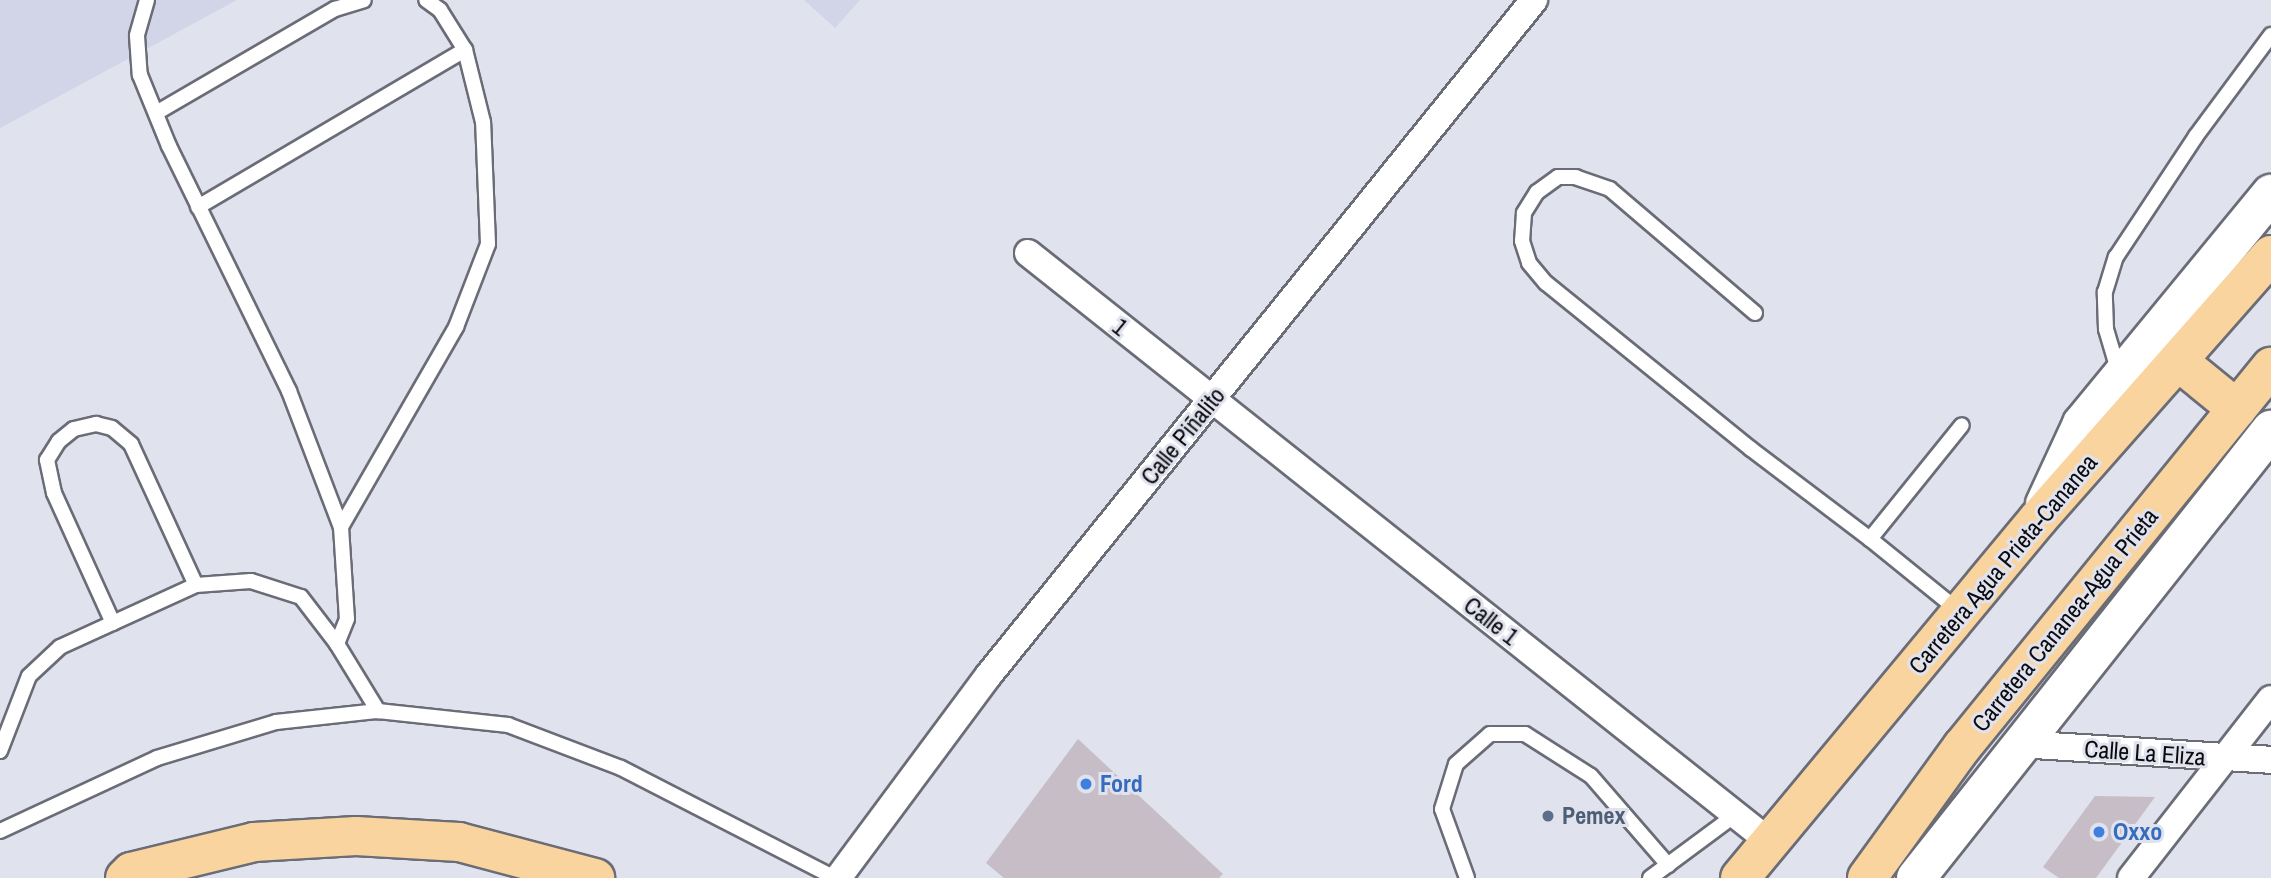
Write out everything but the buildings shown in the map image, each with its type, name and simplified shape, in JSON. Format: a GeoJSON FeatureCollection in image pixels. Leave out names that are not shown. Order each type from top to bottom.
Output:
{"type":"FeatureCollection","features":[{"type":"Feature","properties":{"kind":"main road","name":"Carretera Agua Prieta-Cananea"},"geometry":{"type":"LineString","coordinates":[[1740,878],[2038,519],[2271,255]]}},
{"type":"Feature","properties":{"kind":"main road"},"geometry":{"type":"LineString","coordinates":[[2178,361],[2237,409]]}},
{"type":"Feature","properties":{"kind":"main road","name":"Carretera Cananea-Agua Prieta"},"geometry":{"type":"LineString","coordinates":[[1867,878],[1962,747],[2271,367]]}},
{"type":"Feature","properties":{"kind":"main road"},"geometry":{"type":"LineString","coordinates":[[125,878],[131,873],[254,842],[356,836],[459,842],[595,878]]}},
{"type":"Feature","properties":{"kind":"street","name":"Calle Piñalito"},"geometry":{"type":"LineString","coordinates":[[836,878],[988,676],[1534,0]]}},
{"type":"Feature","properties":{"kind":"street"},"geometry":{"type":"LineString","coordinates":[[2038,519],[2082,424],[2271,194]]}},
{"type":"Feature","properties":{"kind":"street","name":"1"},"geometry":{"type":"LineString","coordinates":[[1028,253],[1212,401]]}},
{"type":"Feature","properties":{"kind":"street","name":"Calle 1"},"geometry":{"type":"LineString","coordinates":[[1212,401],[1770,842]]}},
{"type":"Feature","properties":{"kind":"street"},"geometry":{"type":"LineString","coordinates":[[1916,878],[2019,744],[2271,430]]}},
{"type":"Feature","properties":{"kind":"street"},"geometry":{"type":"LineString","coordinates":[[2131,878],[2271,699]]}},
{"type":"Feature","properties":{"kind":"street","name":"Calle La Eliza"},"geometry":{"type":"LineString","coordinates":[[2019,744],[2271,760]]}},
{"type":"Feature","properties":{"kind":"lane"},"geometry":{"type":"LineString","coordinates":[[147,0],[136,36],[140,75],[198,207],[289,391],[341,527],[347,619],[337,644]]}},
{"type":"Feature","properties":{"kind":"lane"},"geometry":{"type":"LineString","coordinates":[[156,113],[335,9],[364,0]]}},
{"type":"Feature","properties":{"kind":"lane"},"geometry":{"type":"LineString","coordinates":[[341,527],[456,327],[488,244],[483,122],[465,50],[440,10],[426,0]]}},
{"type":"Feature","properties":{"kind":"lane"},"geometry":{"type":"LineString","coordinates":[[2120,375],[2106,329],[2105,292],[2116,257],[2196,136],[2271,35]]}},
{"type":"Feature","properties":{"kind":"lane"},"geometry":{"type":"LineString","coordinates":[[198,207],[465,50]]}},
{"type":"Feature","properties":{"kind":"lane"},"geometry":{"type":"LineString","coordinates":[[1755,313],[1610,188],[1576,177],[1558,177],[1537,192],[1524,213],[1521,241],[1529,263],[1546,283],[1751,449],[1961,612]]}},
{"type":"Feature","properties":{"kind":"lane"},"geometry":{"type":"LineString","coordinates":[[113,623],[54,493],[47,460],[59,441],[74,429],[96,424],[112,428],[131,444],[196,585]]}},
{"type":"Feature","properties":{"kind":"lane"},"geometry":{"type":"LineString","coordinates":[[1870,539],[1962,425]]}},
{"type":"Feature","properties":{"kind":"lane"},"geometry":{"type":"LineString","coordinates":[[0,751],[30,676],[60,647],[196,585],[251,580],[301,597],[337,644],[378,711]]}},
{"type":"Feature","properties":{"kind":"lane"},"geometry":{"type":"LineString","coordinates":[[0,831],[157,758],[276,722],[378,711],[508,724],[621,768],[836,878]]}},
{"type":"Feature","properties":{"kind":"lane"},"geometry":{"type":"LineString","coordinates":[[1467,878],[1442,809],[1455,764],[1490,734],[1525,734],[1591,776],[1668,865]]}},
{"type":"Feature","properties":{"kind":"lane"},"geometry":{"type":"LineString","coordinates":[[1650,878],[1735,815]]}},
{"type":"Feature","properties":{"kind":"shaded area"},"geometry":{"type":"Polygon","coordinates":[[[0,0],[237,0],[0,128],[0,0]]]}},
{"type":"Feature","properties":{"kind":"shaded area"},"geometry":{"type":"Polygon","coordinates":[[[804,0],[860,0],[835,28],[804,0]]]}},
{"type":"Feature","properties":{"kind":"place","name":"Ford"},"geometry":{"type":"Point","coordinates":[1086,784]}},
{"type":"Feature","properties":{"kind":"place","name":"Pemex"},"geometry":{"type":"Point","coordinates":[1548,816]}},
{"type":"Feature","properties":{"kind":"place","name":"Oxxo"},"geometry":{"type":"Point","coordinates":[2099,832]}}]}
